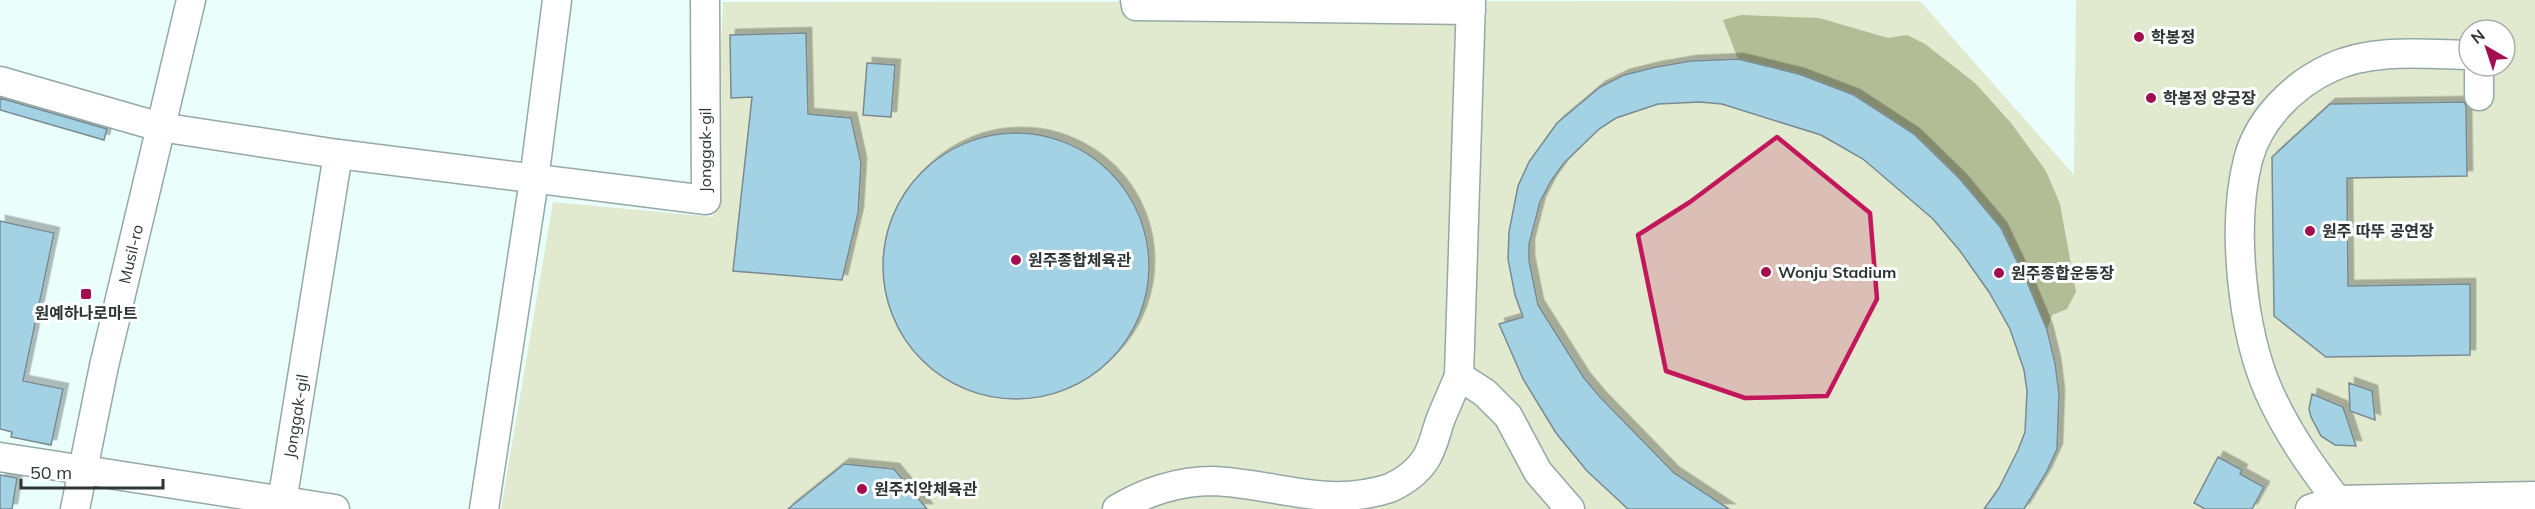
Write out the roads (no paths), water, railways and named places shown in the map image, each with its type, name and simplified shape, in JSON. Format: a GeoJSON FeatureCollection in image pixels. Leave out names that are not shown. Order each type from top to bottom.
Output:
{"type":"FeatureCollection","features":[{"type":"Feature","properties":{"kind":"street","name":"Musil-ro"},"geometry":{"type":"LineString","coordinates":[[75,509],[104,366],[191,0]]}},
{"type":"Feature","properties":{"kind":"street"},"geometry":{"type":"LineString","coordinates":[[484,509],[534,180],[557,0]]}},
{"type":"Feature","properties":{"kind":"street","name":"Jonggak-gil"},"geometry":{"type":"LineString","coordinates":[[0,81],[160,127],[339,154],[706,200],[705,0]]}},
{"type":"Feature","properties":{"kind":"street"},"geometry":{"type":"LineString","coordinates":[[1117,509],[1154,491],[1210,481],[1231,483],[1293,497],[1333,501],[1370,497],[1403,481],[1426,460],[1459,376],[1463,271],[1471,5],[1136,6],[1135,0]]}},
{"type":"Feature","properties":{"kind":"street"},"geometry":{"type":"LineString","coordinates":[[2457,55],[2391,54],[2357,59],[2330,68],[2301,85],[2276,109],[2261,130],[2248,159],[2241,233],[2242,282],[2250,341],[2268,391],[2324,504],[2444,503],[2535,496]]}},
{"type":"Feature","properties":{"kind":"street"},"geometry":{"type":"LineString","coordinates":[[2479,78],[2480,96]]}},
{"type":"Feature","properties":{"kind":"street","name":"Jonggak-gil"},"geometry":{"type":"LineString","coordinates":[[282,502],[339,154]]}},
{"type":"Feature","properties":{"kind":"street"},"geometry":{"type":"LineString","coordinates":[[1459,376],[1485,393],[1508,416],[1538,472],[1570,509]]}},
{"type":"Feature","properties":{"kind":"street"},"geometry":{"type":"LineString","coordinates":[[0,457],[335,509]]}},
{"type":"Feature","properties":{"kind":"place","name":"학봉정"},"geometry":{"type":"Point","coordinates":[2139,37]}},
{"type":"Feature","properties":{"kind":"place","name":"학봉정 양궁장"},"geometry":{"type":"Point","coordinates":[2151,98]}},
{"type":"Feature","properties":{"kind":"place","name":"원주 따뚜 공연장"},"geometry":{"type":"Point","coordinates":[2310,231]}},
{"type":"Feature","properties":{"kind":"place","name":"원주종합체육관"},"geometry":{"type":"Point","coordinates":[1016,260]}},
{"type":"Feature","properties":{"kind":"place","name":"Wonju Stadium"},"geometry":{"type":"Point","coordinates":[1766,272]}},
{"type":"Feature","properties":{"kind":"place","name":"원주종합운동장"},"geometry":{"type":"Point","coordinates":[1999,273]}},
{"type":"Feature","properties":{"kind":"place","name":"원예하나로마트"},"geometry":{"type":"Point","coordinates":[86,294]}},
{"type":"Feature","properties":{"kind":"place","name":"원주치악체육관"},"geometry":{"type":"Point","coordinates":[862,489]}}]}
